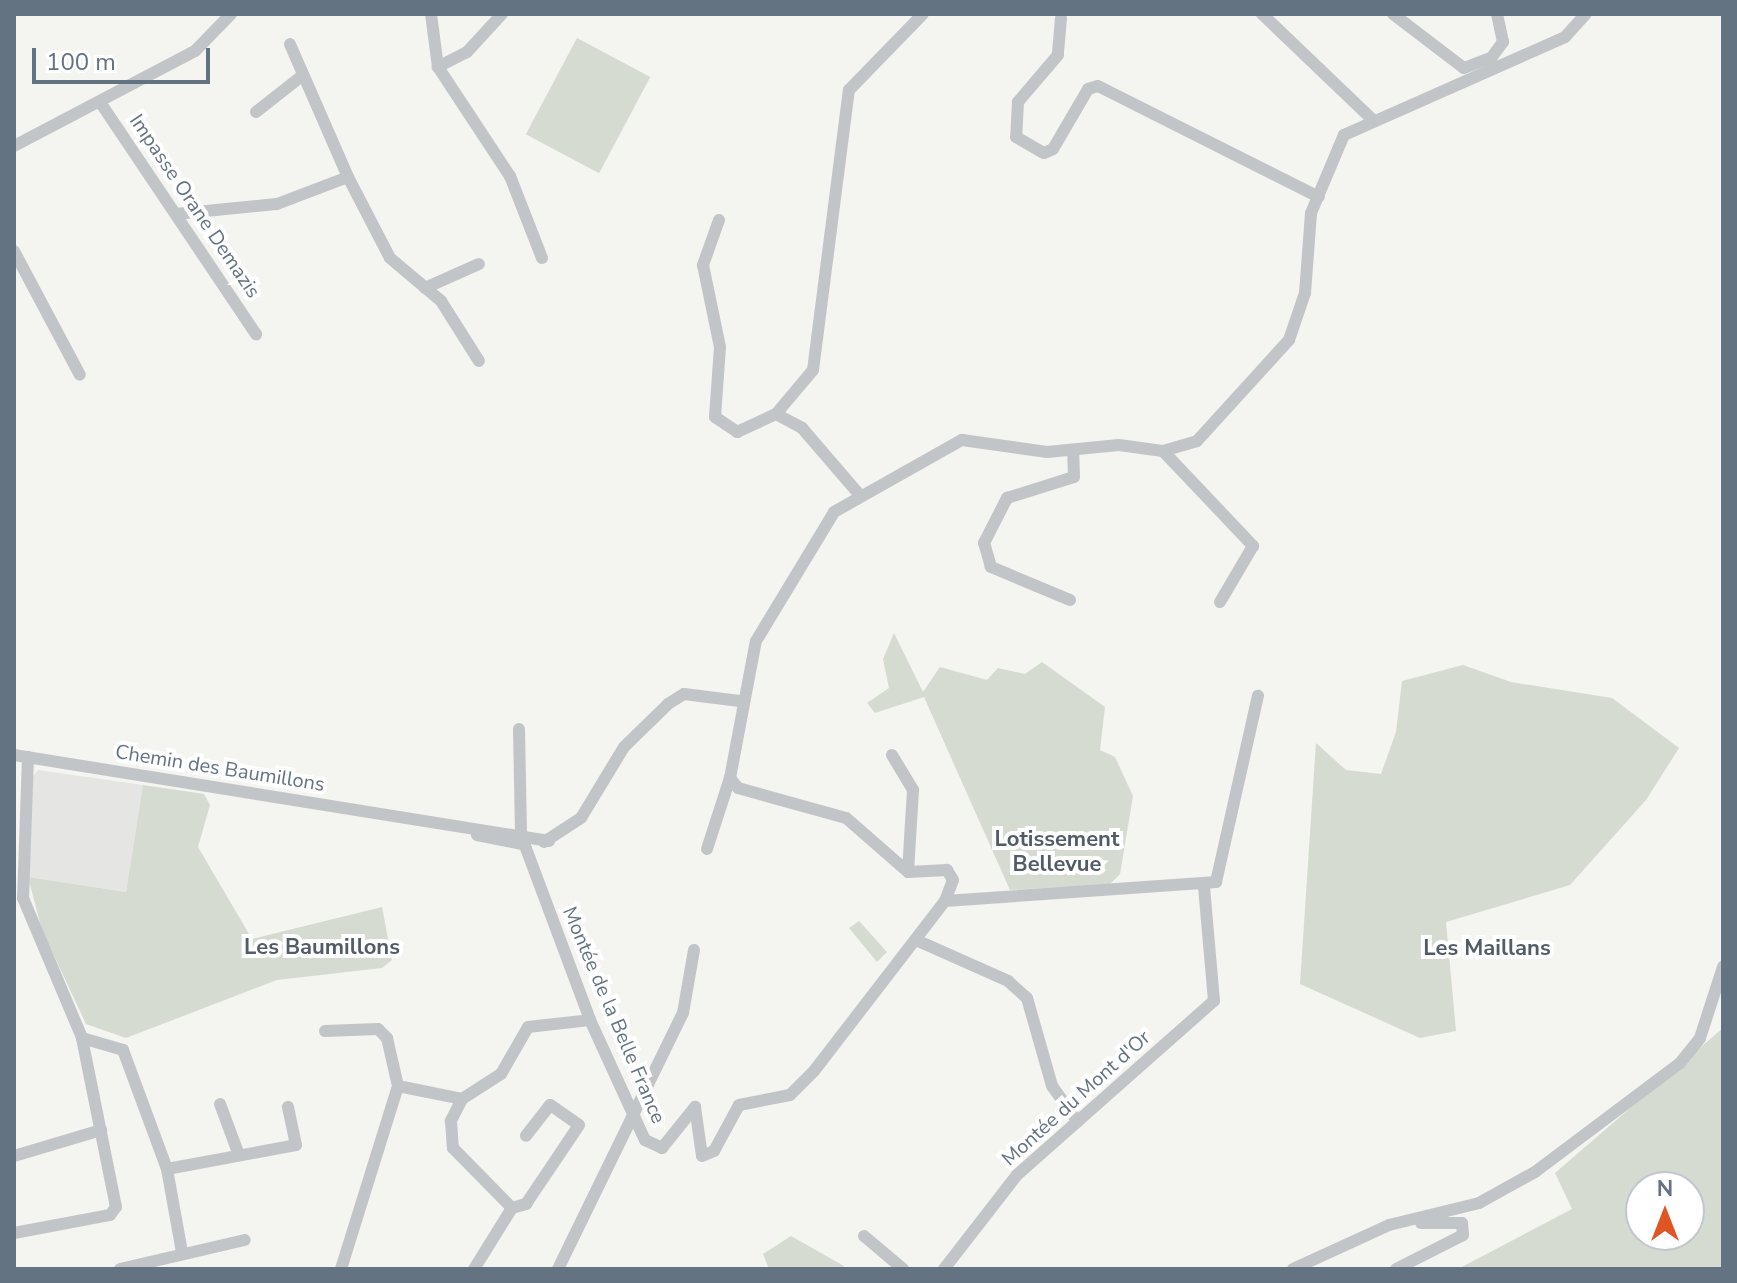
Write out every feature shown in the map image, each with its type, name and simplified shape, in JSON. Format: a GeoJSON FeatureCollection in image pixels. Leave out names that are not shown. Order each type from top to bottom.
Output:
{"type":"FeatureCollection","features":[{"type":"Feature","properties":{"kind":"street"},"geometry":{"type":"LineString","coordinates":[[14,146],[195,51],[231,14]]}},
{"type":"Feature","properties":{"kind":"street"},"geometry":{"type":"LineString","coordinates":[[431,14],[438,67],[510,176],[542,258]]}},
{"type":"Feature","properties":{"kind":"street"},"geometry":{"type":"LineString","coordinates":[[438,67],[467,52],[502,14]]}},
{"type":"Feature","properties":{"kind":"street"},"geometry":{"type":"LineString","coordinates":[[719,220],[703,265],[720,347],[715,417],[737,432],[776,414],[813,370],[849,90],[923,14]]}},
{"type":"Feature","properties":{"kind":"street"},"geometry":{"type":"LineString","coordinates":[[1262,14],[1374,121]]}},
{"type":"Feature","properties":{"kind":"street"},"geometry":{"type":"LineString","coordinates":[[1393,14],[1464,68],[1492,57],[1503,42]]}},
{"type":"Feature","properties":{"kind":"street"},"geometry":{"type":"LineString","coordinates":[[1497,14],[1508,60]]}},
{"type":"Feature","properties":{"kind":"street"},"geometry":{"type":"LineString","coordinates":[[707,849],[730,778],[740,701],[756,641],[834,512],[858,493],[962,440],[1073,450],[1119,445],[1163,451],[1197,441],[1289,340],[1305,293],[1307,228],[1344,135],[1565,37],[1586,14]]}},
{"type":"Feature","properties":{"kind":"street"},"geometry":{"type":"LineString","coordinates":[[1061,18],[1058,55],[1018,102],[1016,137],[1044,153],[1053,149],[1088,89],[1098,86],[1319,197]]}},
{"type":"Feature","properties":{"kind":"street"},"geometry":{"type":"LineString","coordinates":[[290,44],[348,177],[390,258],[425,288],[479,361]]}},
{"type":"Feature","properties":{"kind":"street"},"geometry":{"type":"LineString","coordinates":[[256,112],[303,75]]}},
{"type":"Feature","properties":{"kind":"street","name":"Impasse Orane Demazis"},"geometry":{"type":"LineString","coordinates":[[100,102],[256,334]]}},
{"type":"Feature","properties":{"kind":"street"},"geometry":{"type":"LineString","coordinates":[[176,214],[277,204],[348,177]]}},
{"type":"Feature","properties":{"kind":"street"},"geometry":{"type":"LineString","coordinates":[[14,251],[80,375]]}},
{"type":"Feature","properties":{"kind":"street"},"geometry":{"type":"LineString","coordinates":[[425,288],[479,264]]}},
{"type":"Feature","properties":{"kind":"street"},"geometry":{"type":"LineString","coordinates":[[776,414],[802,428],[858,493]]}},
{"type":"Feature","properties":{"kind":"street"},"geometry":{"type":"LineString","coordinates":[[1070,600],[991,567],[984,543],[1007,498],[1074,477],[1073,450]]}},
{"type":"Feature","properties":{"kind":"street"},"geometry":{"type":"LineString","coordinates":[[1163,451],[1253,546],[1220,602]]}},
{"type":"Feature","properties":{"kind":"street","name":"Chemin des Baumillons"},"geometry":{"type":"LineString","coordinates":[[21,756],[522,840],[549,841],[581,818],[624,747],[668,704],[684,694],[740,701]]}},
{"type":"Feature","properties":{"kind":"street"},"geometry":{"type":"LineString","coordinates":[[730,778],[738,788],[846,818],[908,872],[947,870],[953,880],[945,901],[1204,887],[1219,875],[1258,696]]}},
{"type":"Feature","properties":{"kind":"street","name":"Montée de la Belle France"},"geometry":{"type":"LineString","coordinates":[[519,729],[522,840],[590,1020],[650,1145],[662,1148],[686,1111],[700,1110],[695,1148],[708,1156],[739,1105],[790,1095],[814,1071],[945,901]]}},
{"type":"Feature","properties":{"kind":"street"},"geometry":{"type":"LineString","coordinates":[[892,755],[913,790],[908,872]]}},
{"type":"Feature","properties":{"kind":"street"},"geometry":{"type":"LineString","coordinates":[[14,1233],[110,1215],[116,1207],[82,1038],[23,898],[21,756]]}},
{"type":"Feature","properties":{"kind":"street","name":"Montée du Mont d'Or"},"geometry":{"type":"LineString","coordinates":[[944,1269],[1017,1175],[1214,1001],[1204,887]]}},
{"type":"Feature","properties":{"kind":"street"},"geometry":{"type":"LineString","coordinates":[[916,940],[1008,981],[1027,998],[1052,1086],[1078,1122]]}},
{"type":"Feature","properties":{"kind":"street"},"geometry":{"type":"LineString","coordinates":[[558,1269],[635,1119],[683,1013],[694,950]]}},
{"type":"Feature","properties":{"kind":"street"},"geometry":{"type":"LineString","coordinates":[[1293,1269],[1374,1232],[1479,1203],[1535,1172],[1662,1077],[1700,1038],[1723,967]]}},
{"type":"Feature","properties":{"kind":"street"},"geometry":{"type":"LineString","coordinates":[[564,1020],[581,997]]}},
{"type":"Feature","properties":{"kind":"street"},"geometry":{"type":"LineString","coordinates":[[512,1208],[453,1148],[451,1121],[462,1099],[501,1074],[528,1027],[564,1020],[590,1020]]}},
{"type":"Feature","properties":{"kind":"street"},"geometry":{"type":"LineString","coordinates":[[325,1031],[378,1029],[387,1038],[398,1086],[341,1269]]}},
{"type":"Feature","properties":{"kind":"street"},"geometry":{"type":"LineString","coordinates":[[82,1038],[123,1050],[167,1169],[182,1252]]}},
{"type":"Feature","properties":{"kind":"street"},"geometry":{"type":"LineString","coordinates":[[398,1086],[462,1099]]}},
{"type":"Feature","properties":{"kind":"street"},"geometry":{"type":"LineString","coordinates":[[220,1104],[239,1155]]}},
{"type":"Feature","properties":{"kind":"street"},"geometry":{"type":"LineString","coordinates":[[474,1269],[512,1208],[526,1204],[579,1125],[550,1105],[526,1136]]}},
{"type":"Feature","properties":{"kind":"street"},"geometry":{"type":"LineString","coordinates":[[167,1169],[296,1145],[288,1107]]}},
{"type":"Feature","properties":{"kind":"street"},"geometry":{"type":"LineString","coordinates":[[14,1156],[101,1130]]}},
{"type":"Feature","properties":{"kind":"street"},"geometry":{"type":"LineString","coordinates":[[1374,1232],[1462,1223],[1463,1235],[1396,1269]]}},
{"type":"Feature","properties":{"kind":"street"},"geometry":{"type":"LineString","coordinates":[[864,1236],[903,1269]]}},
{"type":"Feature","properties":{"kind":"street"},"geometry":{"type":"LineString","coordinates":[[124,1267],[245,1240]]}},
{"type":"Feature","properties":{"kind":"shaded area"},"geometry":{"type":"Polygon","coordinates":[[[577,38],[650,77],[599,173],[526,134],[577,38]]]}},
{"type":"Feature","properties":{"kind":"shaded area"},"geometry":{"type":"Polygon","coordinates":[[[894,633],[923,692],[940,667],[987,680],[998,668],[1025,674],[1042,662],[1105,707],[1100,750],[1115,757],[1133,796],[1120,874],[1110,884],[1010,890],[924,697],[875,713],[867,703],[889,688],[883,659],[894,633]]]}},
{"type":"Feature","properties":{"kind":"shaded area"},"geometry":{"type":"Polygon","coordinates":[[[1463,665],[1511,682],[1612,698],[1679,748],[1646,800],[1570,885],[1446,922],[1456,1031],[1420,1038],[1300,984],[1316,743],[1346,770],[1381,774],[1396,732],[1402,681],[1463,665]]]}},
{"type":"Feature","properties":{"kind":"shaded area"},"geometry":{"type":"Polygon","coordinates":[[[38,770],[143,785],[126,892],[28,877],[31,779],[38,770]]]}},
{"type":"Feature","properties":{"kind":"shaded area"},"geometry":{"type":"Polygon","coordinates":[[[143,785],[204,794],[210,805],[198,847],[252,939],[382,907],[392,960],[382,968],[277,980],[126,1038],[86,1024],[42,930],[28,877],[126,892],[143,785]]]}},
{"type":"Feature","properties":{"kind":"shaded area"},"geometry":{"type":"Polygon","coordinates":[[[859,921],[887,952],[877,962],[849,928],[859,921]]]}},
{"type":"Feature","properties":{"kind":"shaded area"},"geometry":{"type":"Polygon","coordinates":[[[1723,1028],[1723,1269],[1458,1269],[1572,1209],[1555,1173],[1723,1028]]]}},
{"type":"Feature","properties":{"kind":"shaded area"},"geometry":{"type":"Polygon","coordinates":[[[791,1236],[844,1266],[842,1269],[769,1269],[763,1254],[791,1236]]]}},
{"type":"Feature","properties":{"kind":"district","name":"Lotissement Bellevue"},"geometry":{"type":"Point","coordinates":[1057,852]}},
{"type":"Feature","properties":{"kind":"district","name":"Les Baumillons"},"geometry":{"type":"Point","coordinates":[322,948]}},
{"type":"Feature","properties":{"kind":"district","name":"Les Maillans"},"geometry":{"type":"Point","coordinates":[1487,949]}}]}
